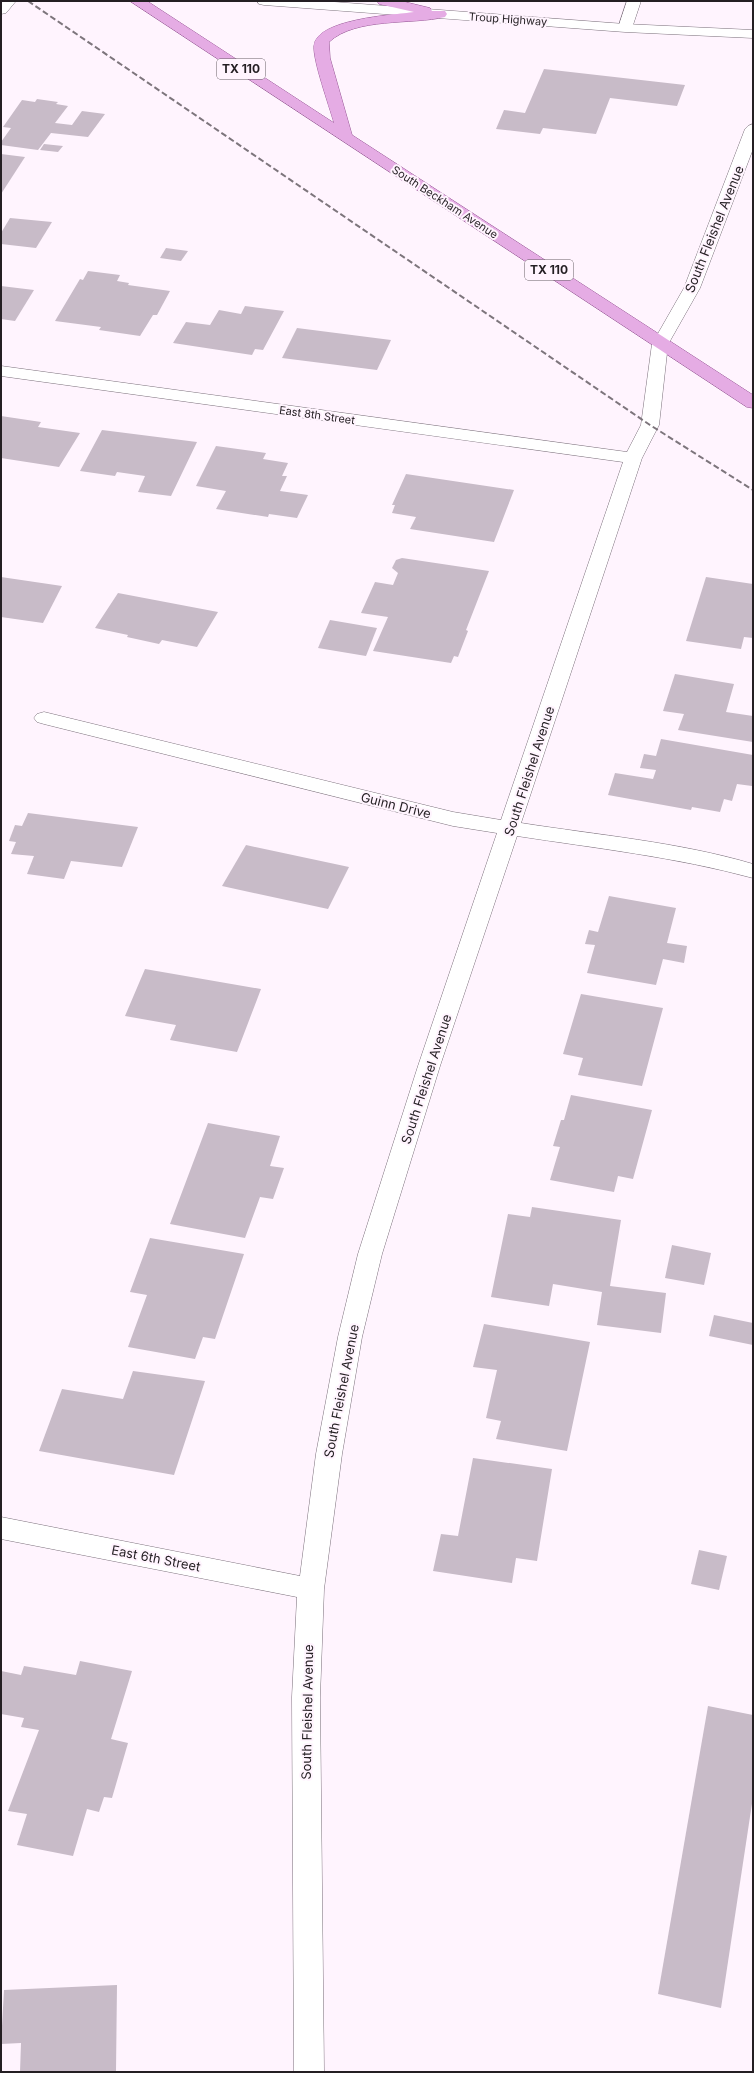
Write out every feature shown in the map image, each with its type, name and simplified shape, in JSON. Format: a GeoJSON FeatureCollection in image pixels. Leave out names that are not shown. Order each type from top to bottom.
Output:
{"type":"FeatureCollection","features":[{"type":"Feature","properties":{"kind":"main road","name":"South Beckham Avenue"},"geometry":{"type":"LineString","coordinates":[[137,1],[660,344],[753,403]]}},
{"type":"Feature","properties":{"kind":"main road"},"geometry":{"type":"LineString","coordinates":[[384,1],[440,14]]}},
{"type":"Feature","properties":{"kind":"main road"},"geometry":{"type":"LineString","coordinates":[[345,136],[323,58],[321,48],[323,39],[332,32],[359,24],[440,14]]}},
{"type":"Feature","properties":{"kind":"street"},"geometry":{"type":"LineString","coordinates":[[1,10],[8,1]]}},
{"type":"Feature","properties":{"kind":"street","name":"Troup Highway"},"geometry":{"type":"LineString","coordinates":[[264,1],[625,28],[753,34]]}},
{"type":"Feature","properties":{"kind":"street"},"geometry":{"type":"LineString","coordinates":[[625,28],[634,1]]}},
{"type":"Feature","properties":{"kind":"street","name":"South Fleishel Avenue"},"geometry":{"type":"LineString","coordinates":[[309,2072],[306,1697],[311,1589],[329,1454],[350,1337],[370,1254],[429,1066],[510,829],[633,458],[650,425],[660,344],[692,288],[753,129]]}},
{"type":"Feature","properties":{"kind":"street","name":"East 8th Street"},"geometry":{"type":"LineString","coordinates":[[1,371],[633,458]]}},
{"type":"Feature","properties":{"kind":"street","name":"Guinn Drive"},"geometry":{"type":"LineString","coordinates":[[44,718],[406,808],[510,829],[665,852],[733,865],[753,871]]}},
{"type":"Feature","properties":{"kind":"street","name":"East 6th Street"},"geometry":{"type":"LineString","coordinates":[[1,1528],[311,1589]]}},
{"type":"Feature","properties":{"kind":"building"},"geometry":{"type":"Polygon","coordinates":[[[544,69],[685,85],[677,106],[610,98],[596,134],[543,128],[540,134],[496,129],[504,110],[525,113],[544,69]]]}},
{"type":"Feature","properties":{"kind":"building"},"geometry":{"type":"Polygon","coordinates":[[[37,99],[58,102],[56,104],[68,106],[55,123],[72,125],[82,111],[105,114],[88,137],[51,133],[38,150],[1,145],[1,142],[11,128],[3,127],[22,100],[35,102],[37,99]]]}},
{"type":"Feature","properties":{"kind":"building"},"geometry":{"type":"Polygon","coordinates":[[[44,144],[63,146],[58,152],[40,150],[44,144]]]}},
{"type":"Feature","properties":{"kind":"building"},"geometry":{"type":"Polygon","coordinates":[[[1,154],[25,157],[1,194],[1,154]]]}},
{"type":"Feature","properties":{"kind":"building"},"geometry":{"type":"Polygon","coordinates":[[[10,218],[52,222],[36,248],[1,244],[1,233],[10,218]]]}},
{"type":"Feature","properties":{"kind":"building"},"geometry":{"type":"Polygon","coordinates":[[[166,248],[188,251],[181,261],[160,258],[166,248]]]}},
{"type":"Feature","properties":{"kind":"building"},"geometry":{"type":"Polygon","coordinates":[[[88,271],[120,275],[117,281],[129,283],[128,285],[170,291],[157,315],[153,315],[140,336],[99,330],[101,327],[55,321],[80,279],[83,280],[88,271]]]}},
{"type":"Feature","properties":{"kind":"building"},"geometry":{"type":"Polygon","coordinates":[[[1,286],[34,290],[15,321],[1,319],[1,286]]]}},
{"type":"Feature","properties":{"kind":"building"},"geometry":{"type":"Polygon","coordinates":[[[245,306],[284,311],[263,350],[255,349],[252,355],[173,343],[186,322],[210,325],[219,310],[241,314],[245,306]]]}},
{"type":"Feature","properties":{"kind":"building"},"geometry":{"type":"Polygon","coordinates":[[[297,328],[391,340],[377,370],[282,358],[297,328]]]}},
{"type":"Feature","properties":{"kind":"building"},"geometry":{"type":"Polygon","coordinates":[[[1,416],[41,422],[38,427],[80,433],[59,467],[1,458],[1,416]]]}},
{"type":"Feature","properties":{"kind":"building"},"geometry":{"type":"Polygon","coordinates":[[[102,430],[197,442],[171,496],[138,492],[145,476],[117,472],[115,476],[80,471],[102,430]]]}},
{"type":"Feature","properties":{"kind":"building"},"geometry":{"type":"Polygon","coordinates":[[[216,446],[266,453],[263,459],[288,463],[282,476],[287,476],[280,491],[308,495],[297,518],[269,514],[268,517],[216,509],[226,491],[196,486],[216,446]]]}},
{"type":"Feature","properties":{"kind":"building"},"geometry":{"type":"Polygon","coordinates":[[[406,474],[514,490],[494,542],[410,529],[416,517],[392,513],[395,505],[392,505],[406,474]]]}},
{"type":"Feature","properties":{"kind":"building"},"geometry":{"type":"Polygon","coordinates":[[[402,558],[489,571],[466,630],[468,631],[458,657],[454,656],[451,663],[373,651],[388,617],[361,613],[375,582],[393,585],[398,573],[392,568],[396,560],[402,558]]]}},
{"type":"Feature","properties":{"kind":"building"},"geometry":{"type":"Polygon","coordinates":[[[1,577],[62,586],[43,623],[1,617],[1,577]]]}},
{"type":"Feature","properties":{"kind":"building"},"geometry":{"type":"Polygon","coordinates":[[[706,577],[753,584],[753,638],[744,637],[741,649],[686,641],[706,577]]]}},
{"type":"Feature","properties":{"kind":"building"},"geometry":{"type":"Polygon","coordinates":[[[118,593],[218,612],[197,647],[162,640],[159,644],[127,637],[128,635],[95,628],[118,593]]]}},
{"type":"Feature","properties":{"kind":"building"},"geometry":{"type":"Polygon","coordinates":[[[330,620],[377,628],[366,656],[318,648],[330,620]]]}},
{"type":"Feature","properties":{"kind":"building"},"geometry":{"type":"Polygon","coordinates":[[[675,674],[734,684],[726,712],[753,716],[753,742],[678,730],[684,714],[663,711],[675,674]]]}},
{"type":"Feature","properties":{"kind":"building"},"geometry":{"type":"Polygon","coordinates":[[[661,739],[753,755],[752,786],[737,784],[732,801],[724,799],[720,812],[692,807],[691,810],[608,795],[615,773],[653,779],[656,770],[640,768],[644,754],[656,756],[661,739]]]}},
{"type":"Feature","properties":{"kind":"building"},"geometry":{"type":"Polygon","coordinates":[[[28,813],[138,827],[122,867],[71,861],[64,879],[27,874],[34,856],[11,854],[16,842],[9,841],[15,825],[22,826],[28,813]]]}},
{"type":"Feature","properties":{"kind":"building"},"geometry":{"type":"Polygon","coordinates":[[[246,845],[349,867],[328,909],[222,886],[246,845]]]}},
{"type":"Feature","properties":{"kind":"building"},"geometry":{"type":"Polygon","coordinates":[[[609,896],[676,908],[667,943],[687,946],[684,963],[663,959],[656,985],[587,973],[595,945],[585,944],[589,930],[598,932],[609,896]]]}},
{"type":"Feature","properties":{"kind":"building"},"geometry":{"type":"Polygon","coordinates":[[[145,969],[261,989],[237,1052],[170,1040],[176,1025],[125,1016],[145,969]]]}},
{"type":"Feature","properties":{"kind":"building"},"geometry":{"type":"Polygon","coordinates":[[[581,994],[663,1008],[642,1086],[578,1075],[583,1058],[563,1054],[581,994]]]}},
{"type":"Feature","properties":{"kind":"building"},"geometry":{"type":"Polygon","coordinates":[[[571,1095],[652,1110],[633,1179],[618,1176],[614,1192],[550,1180],[560,1147],[553,1146],[561,1120],[564,1120],[571,1095]]]}},
{"type":"Feature","properties":{"kind":"building"},"geometry":{"type":"Polygon","coordinates":[[[208,1123],[280,1136],[270,1166],[284,1168],[273,1199],[260,1197],[245,1238],[170,1224],[208,1123]]]}},
{"type":"Feature","properties":{"kind":"building"},"geometry":{"type":"Polygon","coordinates":[[[532,1207],[621,1220],[610,1286],[666,1293],[661,1333],[597,1325],[602,1292],[553,1284],[549,1306],[491,1297],[508,1214],[530,1217],[532,1207]]]}},
{"type":"Feature","properties":{"kind":"building"},"geometry":{"type":"Polygon","coordinates":[[[150,1238],[244,1254],[215,1339],[203,1337],[195,1359],[128,1347],[147,1295],[130,1292],[150,1238]]]}},
{"type":"Feature","properties":{"kind":"building"},"geometry":{"type":"Polygon","coordinates":[[[672,1245],[711,1253],[704,1285],[665,1278],[672,1245]]]}},
{"type":"Feature","properties":{"kind":"building"},"geometry":{"type":"Polygon","coordinates":[[[714,1315],[753,1323],[753,1345],[709,1336],[714,1315]]]}},
{"type":"Feature","properties":{"kind":"building"},"geometry":{"type":"Polygon","coordinates":[[[484,1324],[590,1342],[567,1451],[496,1439],[501,1421],[486,1418],[497,1370],[473,1367],[484,1324]]]}},
{"type":"Feature","properties":{"kind":"building"},"geometry":{"type":"Polygon","coordinates":[[[133,1371],[205,1381],[174,1475],[39,1451],[62,1389],[123,1399],[133,1371]]]}},
{"type":"Feature","properties":{"kind":"building"},"geometry":{"type":"Polygon","coordinates":[[[473,1458],[552,1469],[537,1561],[516,1558],[512,1583],[433,1571],[441,1534],[458,1536],[473,1458]]]}},
{"type":"Feature","properties":{"kind":"building"},"geometry":{"type":"Polygon","coordinates":[[[699,1550],[727,1556],[719,1590],[691,1584],[699,1550]]]}},
{"type":"Feature","properties":{"kind":"building"},"geometry":{"type":"Polygon","coordinates":[[[80,1661],[132,1671],[111,1739],[128,1743],[112,1798],[104,1797],[99,1812],[87,1809],[73,1856],[17,1845],[27,1814],[8,1811],[39,1730],[21,1727],[24,1718],[1,1714],[1,1671],[21,1675],[24,1666],[76,1675],[80,1661]]]}},
{"type":"Feature","properties":{"kind":"building"},"geometry":{"type":"Polygon","coordinates":[[[708,1706],[753,1715],[753,1797],[721,2008],[658,1994],[708,1706]]]}},
{"type":"Feature","properties":{"kind":"building"},"geometry":{"type":"Polygon","coordinates":[[[117,1985],[116,2072],[20,2072],[21,2043],[1,2044],[4,1990],[117,1985]]]}},
{"type":"Feature","properties":{"kind":"railway"},"geometry":{"type":"LineString","coordinates":[[28,1],[650,425],[753,490]]}}]}
